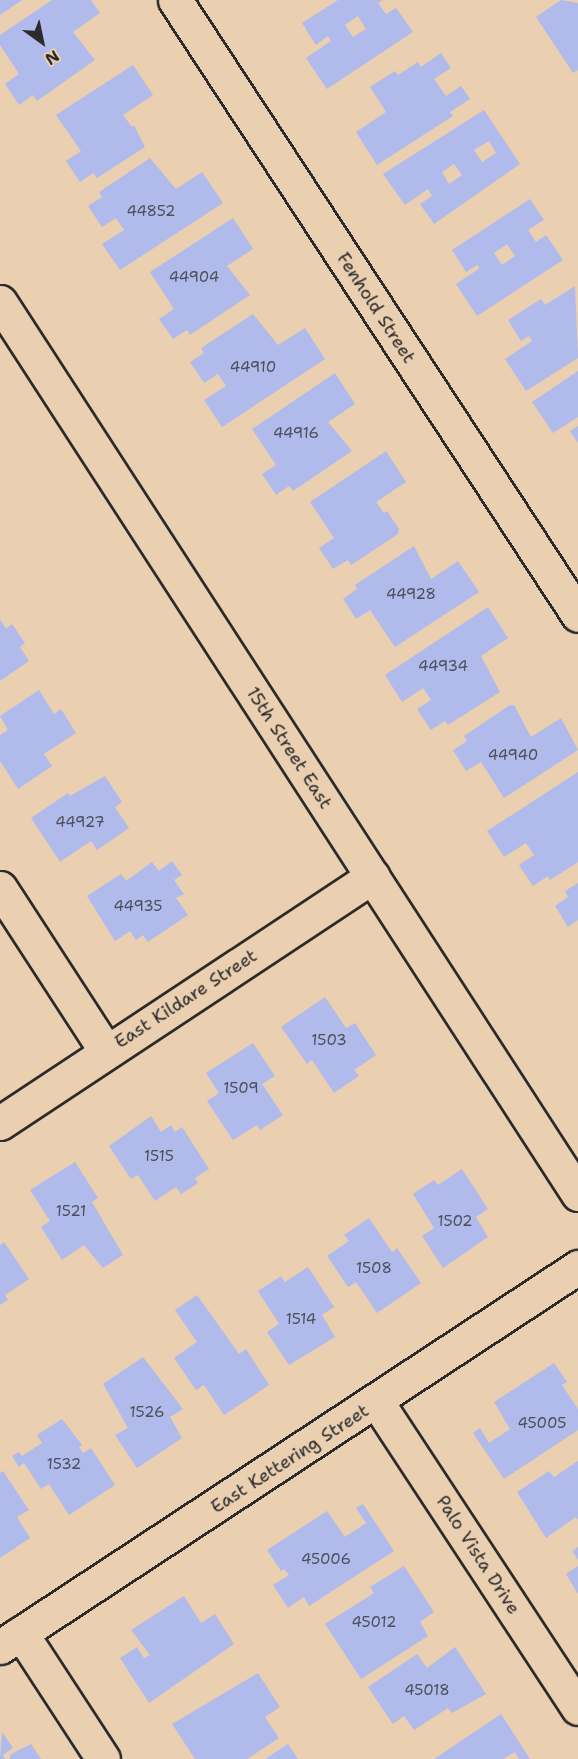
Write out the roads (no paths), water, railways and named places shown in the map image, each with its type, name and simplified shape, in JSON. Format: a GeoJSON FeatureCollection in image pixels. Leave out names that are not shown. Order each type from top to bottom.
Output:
{"type":"FeatureCollection","features":[{"type":"Feature","properties":{"kind":"street","name":"Fenhold Street"},"geometry":{"type":"LineString","coordinates":[[175,0],[578,615]]}},
{"type":"Feature","properties":{"kind":"street","name":"15th Street East"},"geometry":{"type":"LineString","coordinates":[[0,302],[578,1194]]}},
{"type":"Feature","properties":{"kind":"street","name":"East Kildare Street"},"geometry":{"type":"LineString","coordinates":[[0,1123],[373,876]]}},
{"type":"Feature","properties":{"kind":"street"},"geometry":{"type":"LineString","coordinates":[[0,888],[106,1051]]}},
{"type":"Feature","properties":{"kind":"street","name":"East Kettering Street"},"geometry":{"type":"LineString","coordinates":[[11,1640],[377,1402],[578,1267]]}},
{"type":"Feature","properties":{"kind":"street","name":"Palo Vista Drive"},"geometry":{"type":"LineString","coordinates":[[377,1402],[578,1708]]}},
{"type":"Feature","properties":{"kind":"street"},"geometry":{"type":"LineString","coordinates":[[11,1640],[103,1759]]}}]}
